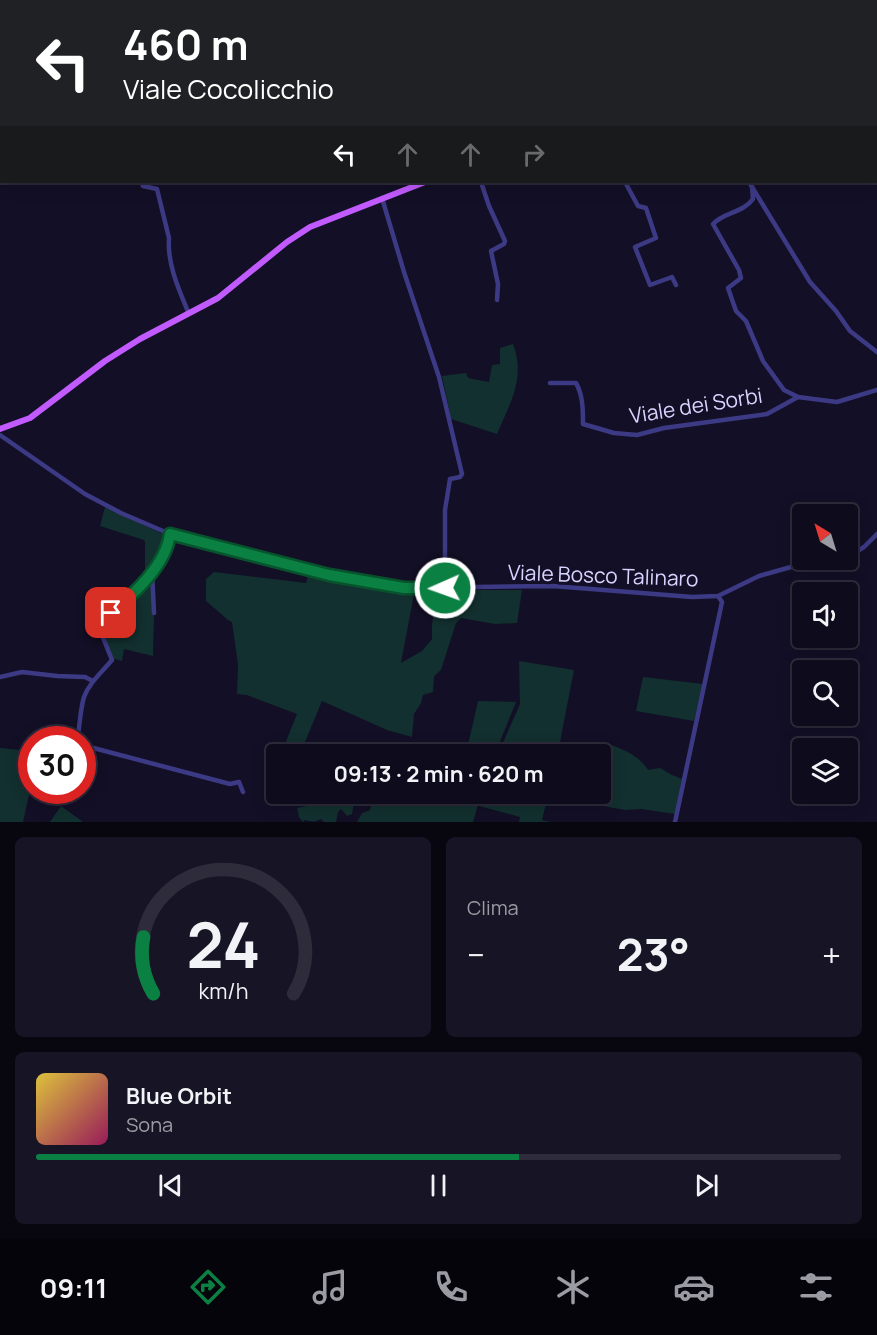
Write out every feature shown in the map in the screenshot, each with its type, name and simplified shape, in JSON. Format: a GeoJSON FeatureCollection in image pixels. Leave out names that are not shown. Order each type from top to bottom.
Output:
{"type":"FeatureCollection","features":[{"type":"Feature","properties":{"kind":"main road"},"geometry":{"type":"LineString","coordinates":[[0,429],[30,418],[140,339],[218,298],[287,242],[310,227],[422,183]]}},
{"type":"Feature","properties":{"kind":"street"},"geometry":{"type":"LineString","coordinates":[[142,183],[143,186],[157,189],[169,238],[168,246],[172,266],[189,314]]}},
{"type":"Feature","properties":{"kind":"street"},"geometry":{"type":"LineString","coordinates":[[481,183],[505,241],[504,244],[491,251],[498,284],[497,300]]}},
{"type":"Feature","properties":{"kind":"street"},"geometry":{"type":"LineString","coordinates":[[626,183],[638,206],[646,208],[656,238],[635,247],[650,285],[672,277],[676,285]]}},
{"type":"Feature","properties":{"kind":"street"},"geometry":{"type":"LineString","coordinates":[[750,183],[810,282],[836,311],[850,331],[877,352]]}},
{"type":"Feature","properties":{"kind":"street"},"geometry":{"type":"LineString","coordinates":[[752,187],[753,199],[749,204],[720,218],[713,224],[739,270],[741,278],[728,288],[736,311],[746,321],[763,361],[784,390],[798,397],[837,402],[877,390]]}},
{"type":"Feature","properties":{"kind":"street"},"geometry":{"type":"LineString","coordinates":[[382,198],[439,377],[462,474],[460,477],[450,479],[445,496],[445,588]]}},
{"type":"Feature","properties":{"kind":"street","name":"Viale dei Sorbi"},"geometry":{"type":"LineString","coordinates":[[550,383],[576,383],[582,405],[583,424],[614,433],[637,435],[664,428],[767,414],[798,397]]}},
{"type":"Feature","properties":{"kind":"street","name":"Viale Bosco Talinaro"},"geometry":{"type":"LineString","coordinates":[[0,435],[85,494],[121,513],[170,534],[329,575],[404,588],[553,586],[692,597],[718,596],[759,576],[792,567]]}},
{"type":"Feature","properties":{"kind":"street"},"geometry":{"type":"LineString","coordinates":[[79,726],[84,699],[93,681],[112,660],[102,635],[104,621],[152,571],[168,546],[170,534]]}},
{"type":"Feature","properties":{"kind":"street"},"geometry":{"type":"LineString","coordinates":[[858,551],[877,534]]}},
{"type":"Feature","properties":{"kind":"street"},"geometry":{"type":"LineString","coordinates":[[152,571],[154,613]]}},
{"type":"Feature","properties":{"kind":"street"},"geometry":{"type":"LineString","coordinates":[[675,822],[722,602],[718,596]]}},
{"type":"Feature","properties":{"kind":"street"},"geometry":{"type":"LineString","coordinates":[[0,677],[22,672],[85,677],[93,681]]}},
{"type":"Feature","properties":{"kind":"street"},"geometry":{"type":"LineString","coordinates":[[96,749],[230,784],[239,782],[243,792]]}},
{"type":"Feature","properties":{"kind":"green space"},"geometry":{"type":"Polygon","coordinates":[[[513,344],[517,356],[517,379],[511,401],[497,434],[451,419],[442,376],[466,373],[468,378],[489,382],[492,365],[500,364],[500,348],[513,344]]]}},
{"type":"Feature","properties":{"kind":"green space"},"geometry":{"type":"Polygon","coordinates":[[[105,507],[163,534],[167,542],[165,550],[133,591],[129,592],[145,573],[145,542],[100,526],[105,507]]]}},
{"type":"Feature","properties":{"kind":"green space"},"geometry":{"type":"Polygon","coordinates":[[[214,572],[306,583],[309,572],[385,587],[415,590],[522,590],[517,623],[495,624],[461,618],[456,623],[441,670],[434,676],[433,692],[423,695],[414,714],[412,737],[387,730],[322,701],[304,744],[285,744],[297,714],[247,695],[237,694],[238,665],[232,622],[206,601],[206,579],[214,572]],[[414,594],[401,663],[422,651],[432,639],[436,596],[414,594]]]}},
{"type":"Feature","properties":{"kind":"green space"},"geometry":{"type":"Polygon","coordinates":[[[151,575],[154,614],[153,656],[124,649],[122,661],[112,658],[104,634],[104,625],[151,575]]]}},
{"type":"Feature","properties":{"kind":"green space"},"geometry":{"type":"Polygon","coordinates":[[[519,661],[574,670],[560,744],[502,744],[520,704],[519,661]]]}},
{"type":"Feature","properties":{"kind":"green space"},"geometry":{"type":"Polygon","coordinates":[[[643,677],[703,684],[694,721],[636,711],[643,677]]]}},
{"type":"Feature","properties":{"kind":"green space"},"geometry":{"type":"Polygon","coordinates":[[[478,701],[516,702],[499,744],[468,744],[478,701]]]}},
{"type":"Feature","properties":{"kind":"green space"},"geometry":{"type":"Polygon","coordinates":[[[611,745],[635,756],[648,770],[660,768],[682,779],[675,814],[641,809],[625,810],[592,804],[611,804],[611,745]]]}},
{"type":"Feature","properties":{"kind":"green space"},"geometry":{"type":"Polygon","coordinates":[[[0,748],[18,750],[18,804],[27,804],[23,822],[0,822],[0,748]]]}},
{"type":"Feature","properties":{"kind":"green space"},"geometry":{"type":"Polygon","coordinates":[[[316,804],[354,804],[352,814],[347,816],[341,809],[336,822],[324,822],[321,819],[303,822],[297,808],[316,804]]]}},
{"type":"Feature","properties":{"kind":"green space"},"geometry":{"type":"Polygon","coordinates":[[[372,804],[478,804],[473,822],[357,822],[362,813],[370,810],[372,804]]]}},
{"type":"Feature","properties":{"kind":"green space"},"geometry":{"type":"Polygon","coordinates":[[[480,804],[546,804],[542,820],[551,822],[519,822],[520,817],[479,806],[480,804]]]}},
{"type":"Feature","properties":{"kind":"green space"},"geometry":{"type":"Polygon","coordinates":[[[61,806],[83,822],[50,822],[61,806]]]}},
{"type":"Feature","properties":{"kind":"route"},"geometry":{"type":"LineString","coordinates":[[111,613],[138,588],[152,571],[168,546],[170,534],[329,575],[416,590],[445,588]]}}]}
